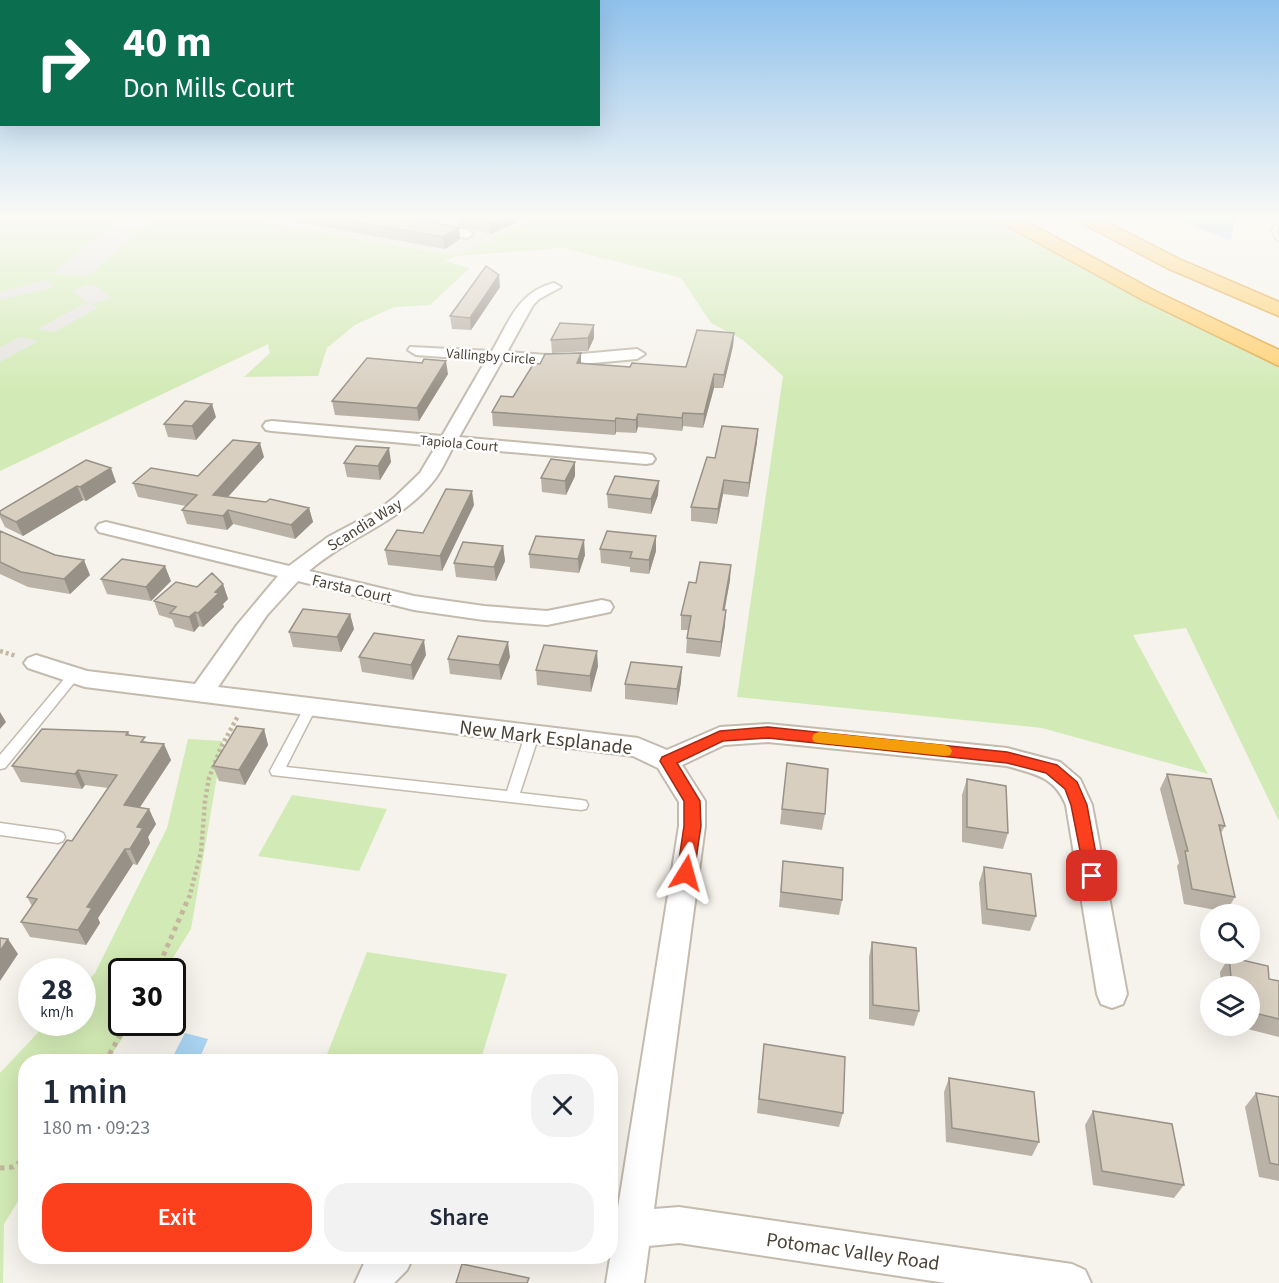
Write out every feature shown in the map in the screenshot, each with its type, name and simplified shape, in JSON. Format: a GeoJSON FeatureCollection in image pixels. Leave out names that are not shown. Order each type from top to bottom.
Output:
{"type":"FeatureCollection","features":[{"type":"Feature","properties":{"kind":"highway"},"geometry":{"type":"LineString","coordinates":[[1112,276],[1148,296],[1279,359]]}},
{"type":"Feature","properties":{"kind":"highway"},"geometry":{"type":"LineString","coordinates":[[1153,276],[1239,318]]}},
{"type":"Feature","properties":{"kind":"highway"},"geometry":{"type":"LineString","coordinates":[[1201,276],[1279,310]]}},
{"type":"Feature","properties":{"kind":"highway"},"geometry":{"type":"LineString","coordinates":[[1244,276],[1279,293]]}},
{"type":"Feature","properties":{"kind":"street","name":"Scandia Way"},"geometry":{"type":"LineString","coordinates":[[201,694],[251,618],[270,594],[335,541],[384,515],[410,495],[428,476],[526,303],[534,296],[554,287]]}},
{"type":"Feature","properties":{"kind":"street","name":"Vallingby Circle"},"geometry":{"type":"LineString","coordinates":[[417,350],[559,361],[637,354]]}},
{"type":"Feature","properties":{"kind":"street","name":"Tapiola Court"},"geometry":{"type":"LineString","coordinates":[[272,426],[646,459]]}},
{"type":"Feature","properties":{"kind":"street","name":"Farsta Court"},"geometry":{"type":"LineString","coordinates":[[106,528],[414,603],[484,613],[547,618],[602,607]]}},
{"type":"Feature","properties":{"kind":"street","name":"New Mark Esplanade"},"geometry":{"type":"LineString","coordinates":[[36,663],[86,679],[638,747],[667,761]]}},
{"type":"Feature","properties":{"kind":"street"},"geometry":{"type":"LineString","coordinates":[[625,1283],[622,1232],[692,826],[692,801],[667,761],[720,736],[768,733],[1007,757],[1051,769],[1071,786],[1079,805],[1112,993]]}},
{"type":"Feature","properties":{"kind":"street","name":"Potomac Valley Road"},"geometry":{"type":"LineString","coordinates":[[622,1232],[679,1225],[1072,1283]]}},
{"type":"Feature","properties":{"kind":"street"},"geometry":{"type":"LineString","coordinates":[[374,1283],[386,1264]]}},
{"type":"Feature","properties":{"kind":"lane"},"geometry":{"type":"LineString","coordinates":[[0,764],[74,675]]}},
{"type":"Feature","properties":{"kind":"lane"},"geometry":{"type":"LineString","coordinates":[[310,708],[278,771],[581,805]]}},
{"type":"Feature","properties":{"kind":"lane"},"geometry":{"type":"LineString","coordinates":[[512,797],[532,735]]}},
{"type":"Feature","properties":{"kind":"lane"},"geometry":{"type":"LineString","coordinates":[[0,829],[58,837]]}},
{"type":"Feature","properties":{"kind":"path"},"geometry":{"type":"LineString","coordinates":[[164,958],[190,895],[201,850],[210,771],[218,749],[248,700]]}},
{"type":"Feature","properties":{"kind":"path"},"geometry":{"type":"LineString","coordinates":[[110,1054],[120,1036]]}},
{"type":"Feature","properties":{"kind":"path"},"geometry":{"type":"LineString","coordinates":[[0,1168],[13,1167],[18,1164]]}},
{"type":"Feature","properties":{"kind":"green space"},"geometry":{"type":"Polygon","coordinates":[[[0,276],[461,276],[430,305],[394,307],[355,325],[327,348],[318,376],[244,377],[270,353],[268,344],[0,471],[0,276]]]}},
{"type":"Feature","properties":{"kind":"green space"},"geometry":{"type":"Polygon","coordinates":[[[673,276],[1119,276],[1279,359],[1279,821],[1186,628],[1133,635],[1208,774],[1042,728],[737,697],[783,376],[743,340],[711,323],[681,278],[673,276]]]}},
{"type":"Feature","properties":{"kind":"green space"},"geometry":{"type":"Polygon","coordinates":[[[188,739],[223,741],[191,929],[173,958],[108,958],[108,1036],[124,1036],[112,1054],[18,1054],[18,1201],[4,1224],[3,1283],[0,1283],[0,1073],[35,1036],[96,1036],[96,971],[167,828],[188,739]]]}},
{"type":"Feature","properties":{"kind":"green space"},"geometry":{"type":"Polygon","coordinates":[[[292,795],[387,809],[359,871],[258,856],[292,795]]]}},
{"type":"Feature","properties":{"kind":"green space"},"geometry":{"type":"Polygon","coordinates":[[[367,952],[507,974],[482,1054],[327,1054],[367,952]]]}},
{"type":"Feature","properties":{"kind":"shaded area"},"geometry":{"type":"Polygon","coordinates":[[[47,280],[54,287],[0,300],[0,292],[47,280]]]}},
{"type":"Feature","properties":{"kind":"shaded area"},"geometry":{"type":"Polygon","coordinates":[[[93,284],[112,298],[90,305],[99,307],[54,332],[37,329],[84,304],[89,305],[72,290],[93,284]]]}},
{"type":"Feature","properties":{"kind":"shaded area"},"geometry":{"type":"Polygon","coordinates":[[[20,337],[38,341],[0,362],[0,347],[20,337]]]}},
{"type":"Feature","properties":{"kind":"water"},"geometry":{"type":"Polygon","coordinates":[[[186,1033],[208,1039],[201,1054],[174,1054],[186,1033]]]}},
{"type":"Feature","properties":{"kind":"building"},"geometry":{"type":"Polygon","coordinates":[[[479,276],[498,276],[470,318],[450,316],[479,276]]]}},
{"type":"Feature","properties":{"kind":"building"},"geometry":{"type":"Polygon","coordinates":[[[560,323],[594,325],[588,338],[551,340],[560,323]]]}},
{"type":"Feature","properties":{"kind":"building"},"geometry":{"type":"Polygon","coordinates":[[[697,330],[734,333],[724,375],[714,374],[704,414],[683,413],[682,418],[638,414],[636,420],[616,418],[615,421],[492,412],[501,396],[513,397],[534,363],[540,364],[545,354],[581,353],[577,363],[630,367],[632,363],[686,367],[697,330]]]}},
{"type":"Feature","properties":{"kind":"building"},"geometry":{"type":"Polygon","coordinates":[[[367,358],[422,363],[424,359],[446,361],[417,408],[332,401],[367,358]]]}},
{"type":"Feature","properties":{"kind":"building"},"geometry":{"type":"Polygon","coordinates":[[[185,401],[212,404],[192,426],[164,424],[185,401]]]}},
{"type":"Feature","properties":{"kind":"building"},"geometry":{"type":"Polygon","coordinates":[[[722,426],[758,429],[749,483],[724,480],[718,509],[691,507],[707,457],[715,458],[722,426]]]}},
{"type":"Feature","properties":{"kind":"building"},"geometry":{"type":"Polygon","coordinates":[[[233,440],[260,443],[213,495],[266,502],[270,499],[309,508],[291,525],[228,510],[223,516],[182,510],[197,495],[133,483],[151,468],[198,476],[233,440]]]}},
{"type":"Feature","properties":{"kind":"building"},"geometry":{"type":"Polygon","coordinates":[[[356,446],[389,448],[378,466],[344,463],[356,446]]]}},
{"type":"Feature","properties":{"kind":"building"},"geometry":{"type":"Polygon","coordinates":[[[551,459],[575,462],[565,481],[541,478],[551,459]]]}},
{"type":"Feature","properties":{"kind":"building"},"geometry":{"type":"Polygon","coordinates":[[[86,460],[111,468],[16,522],[0,514],[0,511],[86,460]]]}},
{"type":"Feature","properties":{"kind":"building"},"geometry":{"type":"Polygon","coordinates":[[[615,476],[659,481],[651,499],[607,494],[615,476]]]}},
{"type":"Feature","properties":{"kind":"building"},"geometry":{"type":"Polygon","coordinates":[[[446,489],[472,491],[440,556],[385,550],[397,530],[423,533],[446,489]]]}},
{"type":"Feature","properties":{"kind":"building"},"geometry":{"type":"Polygon","coordinates":[[[0,531],[55,555],[84,560],[64,579],[21,572],[0,562],[0,531]]]}},
{"type":"Feature","properties":{"kind":"building"},"geometry":{"type":"Polygon","coordinates":[[[607,531],[656,536],[649,560],[630,558],[632,552],[600,549],[607,531]]]}},
{"type":"Feature","properties":{"kind":"building"},"geometry":{"type":"Polygon","coordinates":[[[536,536],[584,540],[578,559],[529,554],[536,536]]]}},
{"type":"Feature","properties":{"kind":"building"},"geometry":{"type":"Polygon","coordinates":[[[463,542],[503,546],[494,567],[454,563],[463,542]]]}},
{"type":"Feature","properties":{"kind":"building"},"geometry":{"type":"Polygon","coordinates":[[[122,559],[165,566],[146,587],[101,579],[122,559]]]}},
{"type":"Feature","properties":{"kind":"building"},"geometry":{"type":"Polygon","coordinates":[[[700,562],[731,565],[723,610],[726,610],[721,642],[687,638],[691,616],[681,615],[689,582],[696,583],[700,562]]]}},
{"type":"Feature","properties":{"kind":"building"},"geometry":{"type":"Polygon","coordinates":[[[212,573],[223,584],[215,592],[219,593],[198,613],[195,612],[189,617],[170,613],[176,607],[154,601],[176,582],[197,587],[212,573]]]}},
{"type":"Feature","properties":{"kind":"building"},"geometry":{"type":"Polygon","coordinates":[[[303,609],[350,614],[337,637],[289,632],[303,609]]]}},
{"type":"Feature","properties":{"kind":"building"},"geometry":{"type":"Polygon","coordinates":[[[374,633],[424,640],[411,665],[359,657],[374,633]]]}},
{"type":"Feature","properties":{"kind":"building"},"geometry":{"type":"Polygon","coordinates":[[[458,636],[508,642],[499,665],[448,659],[458,636]]]}},
{"type":"Feature","properties":{"kind":"building"},"geometry":{"type":"Polygon","coordinates":[[[544,645],[597,651],[590,676],[536,670],[544,645]]]}},
{"type":"Feature","properties":{"kind":"building"},"geometry":{"type":"Polygon","coordinates":[[[631,662],[682,667],[677,689],[625,684],[631,662]]]}},
{"type":"Feature","properties":{"kind":"building"},"geometry":{"type":"Polygon","coordinates":[[[237,726],[264,729],[239,770],[213,766],[237,726]]]}},
{"type":"Feature","properties":{"kind":"building"},"geometry":{"type":"Polygon","coordinates":[[[42,729],[128,732],[126,735],[145,737],[141,742],[164,744],[124,805],[149,809],[137,827],[143,828],[130,849],[125,849],[87,907],[92,908],[78,930],[21,922],[37,899],[27,897],[67,840],[72,841],[117,775],[78,770],[75,774],[12,766],[42,729]]]}},
{"type":"Feature","properties":{"kind":"building"},"geometry":{"type":"Polygon","coordinates":[[[787,763],[828,769],[825,814],[782,809],[787,763]]]}},
{"type":"Feature","properties":{"kind":"building"},"geometry":{"type":"Polygon","coordinates":[[[1167,774],[1211,779],[1225,826],[1219,825],[1235,897],[1192,889],[1185,851],[1188,851],[1167,774]]]}},
{"type":"Feature","properties":{"kind":"building"},"geometry":{"type":"Polygon","coordinates":[[[967,779],[1006,786],[1008,833],[967,827],[967,779]]]}},
{"type":"Feature","properties":{"kind":"building"},"geometry":{"type":"Polygon","coordinates":[[[783,861],[843,868],[842,900],[781,892],[783,861]]]}},
{"type":"Feature","properties":{"kind":"building"},"geometry":{"type":"Polygon","coordinates":[[[984,867],[1031,874],[1036,916],[987,909],[984,867]]]}},
{"type":"Feature","properties":{"kind":"building"},"geometry":{"type":"Polygon","coordinates":[[[0,938],[8,939],[0,951],[0,938]]]}},
{"type":"Feature","properties":{"kind":"building"},"geometry":{"type":"Polygon","coordinates":[[[872,942],[916,948],[919,1011],[873,1005],[872,942]]]}},
{"type":"Feature","properties":{"kind":"building"},"geometry":{"type":"Polygon","coordinates":[[[1230,964],[1268,966],[1269,979],[1279,981],[1279,1019],[1260,1014],[1260,976],[1231,976],[1230,964]]]}},
{"type":"Feature","properties":{"kind":"building"},"geometry":{"type":"Polygon","coordinates":[[[764,1044],[845,1057],[843,1113],[759,1099],[764,1044]]]}},
{"type":"Feature","properties":{"kind":"building"},"geometry":{"type":"Polygon","coordinates":[[[949,1078],[1034,1092],[1039,1142],[952,1128],[949,1078]]]}},
{"type":"Feature","properties":{"kind":"building"},"geometry":{"type":"Polygon","coordinates":[[[1256,1093],[1279,1097],[1279,1165],[1270,1163],[1256,1093]]]}},
{"type":"Feature","properties":{"kind":"building"},"geometry":{"type":"Polygon","coordinates":[[[1093,1111],[1172,1124],[1184,1185],[1102,1171],[1093,1111]]]}},
{"type":"Feature","properties":{"kind":"building"},"geometry":{"type":"Polygon","coordinates":[[[462,1264],[529,1278],[527,1283],[456,1283],[462,1264]]]}},
{"type":"Feature","properties":{"kind":"slow traffic"},"geometry":{"type":"LineString","coordinates":[[819,738],[945,751]]}},
{"type":"Feature","properties":{"kind":"route"},"geometry":{"type":"LineString","coordinates":[[686,873],[692,826],[692,801],[667,761],[720,736],[768,733],[1007,757],[1051,769],[1071,786],[1079,805],[1092,876]]}}]}
